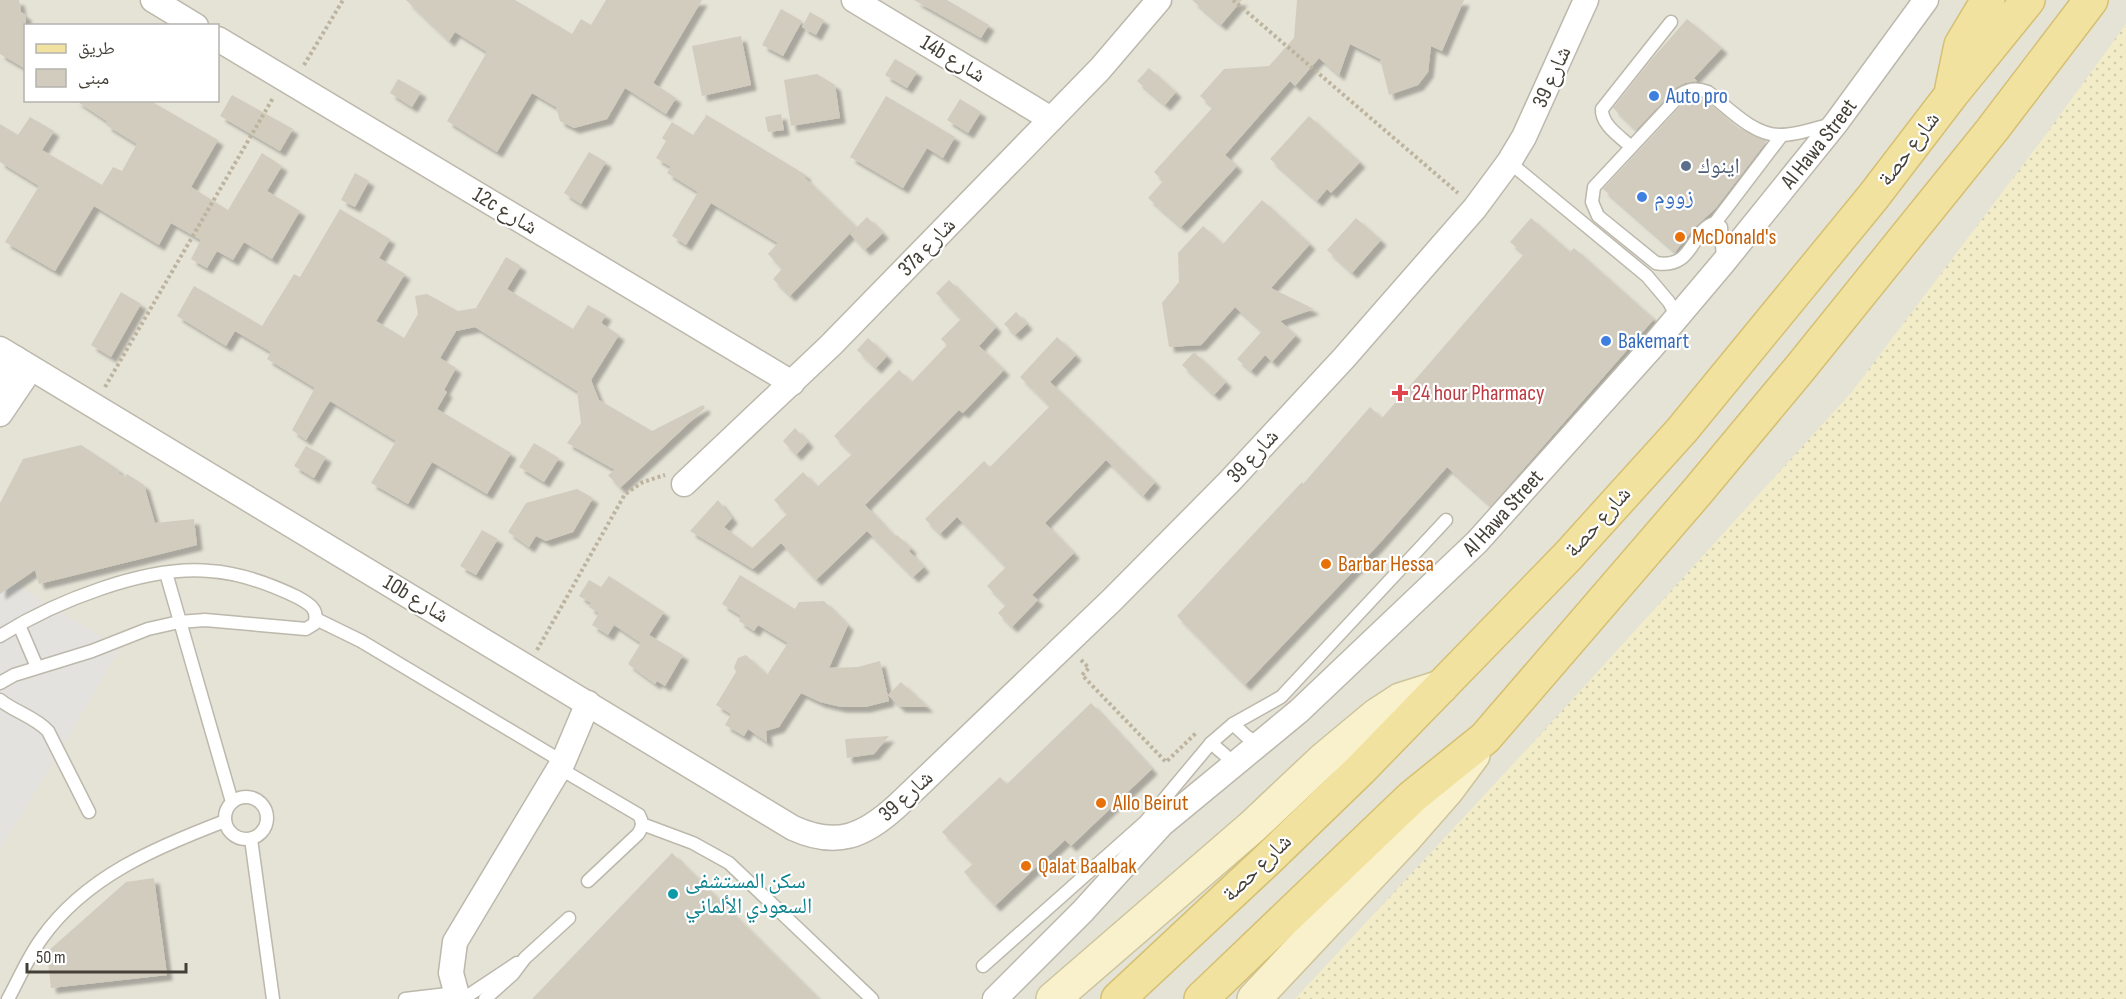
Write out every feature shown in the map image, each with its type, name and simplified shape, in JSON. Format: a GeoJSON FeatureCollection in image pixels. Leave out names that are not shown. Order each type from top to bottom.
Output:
{"type":"FeatureCollection","features":[{"type":"Feature","properties":{"kind":"main road"},"geometry":{"type":"LineString","coordinates":[[1951,94],[1961,45],[1988,0]]}},
{"type":"Feature","properties":{"kind":"main road","name":"شارع حصة"},"geometry":{"type":"LineString","coordinates":[[1118,999],[1268,859],[1441,687],[1568,556],[1682,430],[1873,197],[1951,94],[2028,0]]}},
{"type":"Feature","properties":{"kind":"main road"},"geometry":{"type":"LineString","coordinates":[[1254,999],[1427,815],[1485,738],[1637,563],[1801,367],[1992,130],[2091,0]]}},
{"type":"Feature","properties":{"kind":"main road"},"geometry":{"type":"LineString","coordinates":[[1053,999],[1253,826],[1359,730],[1400,700],[1441,687]]}},
{"type":"Feature","properties":{"kind":"main road"},"geometry":{"type":"LineString","coordinates":[[1201,999],[1412,797],[1485,738]]}},
{"type":"Feature","properties":{"kind":"street"},"geometry":{"type":"LineString","coordinates":[[153,0],[193,24]]}},
{"type":"Feature","properties":{"kind":"street","name":"14b شارع"},"geometry":{"type":"LineString","coordinates":[[854,0],[1051,119]]}},
{"type":"Feature","properties":{"kind":"street","name":"37a شارع"},"geometry":{"type":"LineString","coordinates":[[688,480],[792,383],[1100,69],[1159,0]]}},
{"type":"Feature","properties":{"kind":"street","name":"شارع 39"},"geometry":{"type":"LineString","coordinates":[[835,838],[851,836],[880,822],[1171,541],[1287,420],[1475,207],[1509,162],[1538,111],[1587,0]]}},
{"type":"Feature","properties":{"kind":"street","name":"Al Hawa Street"},"geometry":{"type":"LineString","coordinates":[[995,999],[1083,911],[1162,824],[1299,711],[1477,542],[1723,263],[1836,123],[1926,0]]}},
{"type":"Feature","properties":{"kind":"street","name":"12c شارع"},"geometry":{"type":"LineString","coordinates":[[219,40],[792,383]]}},
{"type":"Feature","properties":{"kind":"street"},"geometry":{"type":"LineString","coordinates":[[0,385],[15,358]]}},
{"type":"Feature","properties":{"kind":"street"},"geometry":{"type":"LineString","coordinates":[[0,414],[15,358]]}},
{"type":"Feature","properties":{"kind":"street","name":"10b شارع"},"geometry":{"type":"LineString","coordinates":[[15,358],[794,828],[806,834],[835,838]]}},
{"type":"Feature","properties":{"kind":"street"},"geometry":{"type":"LineString","coordinates":[[459,997],[451,973],[455,942],[597,708]]}},
{"type":"Feature","properties":{"kind":"lane"},"geometry":{"type":"LineString","coordinates":[[1632,147],[1606,123],[1601,114],[1602,109],[1671,22]]}},
{"type":"Feature","properties":{"kind":"lane"},"geometry":{"type":"LineString","coordinates":[[1782,135],[1715,223],[1708,226],[1679,260],[1664,264],[1656,263],[1598,216],[1592,202],[1594,187],[1680,94],[1694,89],[1708,93],[1756,128],[1772,135],[1782,135],[1836,123]]}},
{"type":"Feature","properties":{"kind":"lane"},"geometry":{"type":"LineString","coordinates":[[1509,162],[1647,276],[1669,302],[1677,316]]}},
{"type":"Feature","properties":{"kind":"lane"},"geometry":{"type":"LineString","coordinates":[[1715,223],[1720,227],[1723,263]]}},
{"type":"Feature","properties":{"kind":"lane"},"geometry":{"type":"LineString","coordinates":[[984,966],[1145,822],[1211,743],[1233,724],[1281,697],[1446,519]]}},
{"type":"Feature","properties":{"kind":"lane"},"geometry":{"type":"LineString","coordinates":[[0,636],[73,599],[123,582],[166,573],[210,571],[249,578],[307,602],[314,609],[316,619],[314,624],[306,629],[205,620],[179,622],[148,629],[92,651],[14,675],[0,683]]}},
{"type":"Feature","properties":{"kind":"lane"},"geometry":{"type":"LineString","coordinates":[[166,573],[232,802]]}},
{"type":"Feature","properties":{"kind":"lane"},"geometry":{"type":"LineString","coordinates":[[316,619],[361,641],[639,815],[642,824],[638,834],[588,881]]}},
{"type":"Feature","properties":{"kind":"lane"},"geometry":{"type":"LineString","coordinates":[[19,625],[38,668]]}},
{"type":"Feature","properties":{"kind":"lane"},"geometry":{"type":"LineString","coordinates":[[0,700],[19,713],[37,721],[48,731],[89,812]]}},
{"type":"Feature","properties":{"kind":"lane"},"geometry":{"type":"LineString","coordinates":[[1233,724],[1259,745]]}},
{"type":"Feature","properties":{"kind":"lane"},"geometry":{"type":"LineString","coordinates":[[1211,743],[1225,755],[1233,766]]}},
{"type":"Feature","properties":{"kind":"lane"},"geometry":{"type":"LineString","coordinates":[[245,796],[258,800],[263,805],[266,811],[266,825],[257,836],[237,837],[232,833],[225,821],[225,814],[232,802],[245,796]]}},
{"type":"Feature","properties":{"kind":"lane"},"geometry":{"type":"LineString","coordinates":[[8,999],[41,939],[80,897],[121,867],[170,842],[225,821]]}},
{"type":"Feature","properties":{"kind":"lane"},"geometry":{"type":"LineString","coordinates":[[642,824],[693,843],[729,863],[872,999]]}},
{"type":"Feature","properties":{"kind":"lane"},"geometry":{"type":"LineString","coordinates":[[251,838],[273,999]]}},
{"type":"Feature","properties":{"kind":"lane"},"geometry":{"type":"LineString","coordinates":[[485,999],[569,918]]}},
{"type":"Feature","properties":{"kind":"lane"},"geometry":{"type":"LineString","coordinates":[[405,999],[459,997],[525,958]]}},
{"type":"Feature","properties":{"kind":"path"},"geometry":{"type":"LineString","coordinates":[[94,405],[288,81],[343,0]]}},
{"type":"Feature","properties":{"kind":"path"},"geometry":{"type":"LineString","coordinates":[[1233,0],[1475,207]]}},
{"type":"Feature","properties":{"kind":"path"},"geometry":{"type":"LineString","coordinates":[[528,666],[625,494],[653,478],[679,475],[688,480]]}},
{"type":"Feature","properties":{"kind":"path"},"geometry":{"type":"LineString","coordinates":[[1066,644],[1089,668],[1082,675],[1166,762],[1196,732],[1211,743]]}},
{"type":"Feature","properties":{"kind":"shaded area"},"geometry":{"type":"Polygon","coordinates":[[[0,0],[2126,0],[2126,999],[0,999],[0,0]]]}},
{"type":"Feature","properties":{"kind":"shaded area"},"geometry":{"type":"Polygon","coordinates":[[[0,574],[120,649],[0,850],[0,574]]]}},
{"type":"Feature","properties":{"kind":"sand"},"geometry":{"type":"Polygon","coordinates":[[[2126,24],[2126,999],[1295,999],[1540,735],[1851,393],[2126,24]]]}},
{"type":"Feature","properties":{"kind":"building"},"geometry":{"type":"Polygon","coordinates":[[[0,0],[19,0],[21,12],[26,15],[24,68],[0,54],[0,0]]]}},
{"type":"Feature","properties":{"kind":"building"},"geometry":{"type":"Polygon","coordinates":[[[406,0],[515,0],[572,34],[581,19],[591,25],[606,0],[702,0],[653,83],[676,98],[666,114],[625,88],[607,119],[574,128],[560,121],[556,107],[532,93],[497,152],[447,121],[487,52],[455,32],[449,41],[406,0]]]}},
{"type":"Feature","properties":{"kind":"building"},"geometry":{"type":"Polygon","coordinates":[[[914,0],[947,0],[989,25],[981,38],[914,0]]]}},
{"type":"Feature","properties":{"kind":"building"},"geometry":{"type":"Polygon","coordinates":[[[1192,0],[1242,0],[1221,25],[1192,0]]]}},
{"type":"Feature","properties":{"kind":"building"},"geometry":{"type":"Polygon","coordinates":[[[1297,0],[1464,0],[1442,51],[1431,46],[1428,72],[1418,85],[1389,95],[1380,59],[1350,44],[1339,75],[1319,58],[1295,86],[1290,81],[1225,155],[1237,166],[1181,227],[1148,198],[1163,181],[1154,172],[1213,107],[1200,96],[1224,69],[1269,66],[1294,38],[1297,0]]]}},
{"type":"Feature","properties":{"kind":"building"},"geometry":{"type":"Polygon","coordinates":[[[781,9],[802,21],[783,56],[762,45],[781,9]]]}},
{"type":"Feature","properties":{"kind":"building"},"geometry":{"type":"Polygon","coordinates":[[[810,12],[824,20],[816,35],[802,27],[810,12]]]}},
{"type":"Feature","properties":{"kind":"building"},"geometry":{"type":"Polygon","coordinates":[[[1687,19],[1722,48],[1694,78],[1697,81],[1677,87],[1636,130],[1613,108],[1687,19]]]}},
{"type":"Feature","properties":{"kind":"building"},"geometry":{"type":"Polygon","coordinates":[[[741,36],[751,85],[702,96],[692,46],[741,36]]]}},
{"type":"Feature","properties":{"kind":"building"},"geometry":{"type":"Polygon","coordinates":[[[895,59],[917,72],[907,88],[885,75],[895,59]]]}},
{"type":"Feature","properties":{"kind":"building"},"geometry":{"type":"Polygon","coordinates":[[[1149,68],[1176,92],[1165,105],[1137,81],[1149,68]]]}},
{"type":"Feature","properties":{"kind":"building"},"geometry":{"type":"Polygon","coordinates":[[[817,74],[835,85],[840,118],[791,126],[784,80],[817,74]]]}},
{"type":"Feature","properties":{"kind":"building"},"geometry":{"type":"Polygon","coordinates":[[[398,79],[421,92],[412,107],[390,93],[398,79]]]}},
{"type":"Feature","properties":{"kind":"building"},"geometry":{"type":"Polygon","coordinates":[[[232,95],[293,129],[280,151],[220,116],[232,95]]]}},
{"type":"Feature","properties":{"kind":"building"},"geometry":{"type":"Polygon","coordinates":[[[886,96],[955,137],[943,158],[927,148],[903,188],[850,157],[886,96]]]}},
{"type":"Feature","properties":{"kind":"building"},"geometry":{"type":"Polygon","coordinates":[[[960,99],[981,112],[968,133],[947,120],[960,99]]]}},
{"type":"Feature","properties":{"kind":"building","name":"اينوك"},"geometry":{"type":"Polygon","coordinates":[[[1704,99],[1737,127],[1767,141],[1715,209],[1695,227],[1675,252],[1603,189],[1686,100],[1704,99]]]}},
{"type":"Feature","properties":{"kind":"building"},"geometry":{"type":"Polygon","coordinates":[[[78,102],[152,102],[218,140],[191,187],[228,210],[262,153],[282,166],[267,191],[300,211],[272,259],[244,242],[233,260],[217,251],[207,268],[191,259],[201,240],[171,223],[159,245],[94,206],[55,271],[5,242],[39,186],[0,162],[0,124],[18,135],[30,117],[54,131],[42,150],[102,185],[113,167],[122,171],[137,144],[106,125],[108,122],[78,102]]]}},
{"type":"Feature","properties":{"kind":"building"},"geometry":{"type":"Polygon","coordinates":[[[705,114],[806,175],[804,177],[856,227],[790,296],[773,279],[782,269],[768,254],[778,243],[711,203],[686,245],[672,236],[698,192],[667,173],[671,167],[656,158],[666,141],[662,138],[672,122],[693,135],[706,116],[705,114]]]}},
{"type":"Feature","properties":{"kind":"building"},"geometry":{"type":"Polygon","coordinates":[[[781,114],[784,130],[768,132],[765,117],[781,114]]]}},
{"type":"Feature","properties":{"kind":"building"},"geometry":{"type":"Polygon","coordinates":[[[1309,116],[1360,162],[1331,193],[1327,189],[1317,201],[1270,159],[1309,116]]]}},
{"type":"Feature","properties":{"kind":"building"},"geometry":{"type":"Polygon","coordinates":[[[589,152],[606,162],[581,204],[564,193],[589,152]]]}},
{"type":"Feature","properties":{"kind":"building"},"geometry":{"type":"Polygon","coordinates":[[[355,173],[369,181],[355,207],[341,200],[355,173]]]}},
{"type":"Feature","properties":{"kind":"building"},"geometry":{"type":"Polygon","coordinates":[[[1262,200],[1310,244],[1271,288],[1314,309],[1280,321],[1296,335],[1272,362],[1265,355],[1251,371],[1237,359],[1262,331],[1235,307],[1201,345],[1169,347],[1162,303],[1179,282],[1178,253],[1203,226],[1223,244],[1262,200]]]}},
{"type":"Feature","properties":{"kind":"building"},"geometry":{"type":"Polygon","coordinates":[[[340,209],[390,239],[379,258],[405,274],[376,321],[404,338],[418,314],[415,296],[427,294],[458,311],[476,308],[506,257],[521,266],[507,289],[573,329],[588,305],[606,315],[601,323],[619,335],[591,380],[599,400],[652,431],[703,405],[705,408],[620,488],[608,475],[615,470],[567,443],[581,423],[577,391],[475,327],[456,331],[440,358],[456,368],[444,390],[447,392],[437,409],[511,453],[487,494],[432,462],[408,504],[371,483],[396,441],[330,401],[306,440],[292,430],[315,388],[267,359],[271,352],[235,331],[226,346],[177,316],[194,286],[262,326],[294,274],[300,277],[340,209]]]}},
{"type":"Feature","properties":{"kind":"building"},"geometry":{"type":"Polygon","coordinates":[[[867,217],[883,233],[865,250],[850,234],[867,217]]]}},
{"type":"Feature","properties":{"kind":"building"},"geometry":{"type":"Polygon","coordinates":[[[1356,218],[1381,240],[1352,273],[1327,250],[1356,218]]]}},
{"type":"Feature","properties":{"kind":"building"},"geometry":{"type":"Polygon","coordinates":[[[1531,218],[1570,252],[1574,248],[1654,319],[1491,506],[1447,467],[1379,544],[1245,685],[1177,616],[1302,482],[1303,484],[1370,407],[1382,418],[1524,254],[1510,242],[1531,218]]]}},
{"type":"Feature","properties":{"kind":"building"},"geometry":{"type":"Polygon","coordinates":[[[949,280],[996,327],[979,346],[1004,370],[963,413],[959,410],[865,505],[895,537],[897,535],[911,548],[909,551],[924,567],[913,577],[867,531],[816,580],[781,543],[753,569],[690,531],[718,500],[732,518],[724,527],[752,548],[787,514],[774,500],[803,472],[817,487],[852,454],[834,436],[899,370],[912,382],[947,345],[941,339],[961,319],[936,293],[949,280]]]}},
{"type":"Feature","properties":{"kind":"building"},"geometry":{"type":"Polygon","coordinates":[[[121,292],[141,304],[111,357],[91,345],[121,292]]]}},
{"type":"Feature","properties":{"kind":"building"},"geometry":{"type":"Polygon","coordinates":[[[1016,312],[1027,324],[1015,335],[1004,324],[1016,312]]]}},
{"type":"Feature","properties":{"kind":"building"},"geometry":{"type":"Polygon","coordinates":[[[1057,337],[1076,355],[1050,382],[1155,482],[1143,496],[1106,460],[1045,523],[1074,553],[1032,595],[1038,600],[1012,627],[998,613],[1006,605],[987,586],[1006,567],[957,517],[940,534],[925,519],[984,461],[990,467],[1050,406],[1020,377],[1057,337]]]}},
{"type":"Feature","properties":{"kind":"building"},"geometry":{"type":"Polygon","coordinates":[[[868,338],[887,356],[876,368],[857,350],[868,338]]]}},
{"type":"Feature","properties":{"kind":"building"},"geometry":{"type":"Polygon","coordinates":[[[1194,352],[1226,382],[1214,395],[1182,365],[1194,352]]]}},
{"type":"Feature","properties":{"kind":"building"},"geometry":{"type":"Polygon","coordinates":[[[795,428],[808,442],[796,455],[783,441],[795,428]]]}},
{"type":"Feature","properties":{"kind":"building"},"geometry":{"type":"Polygon","coordinates":[[[534,443],[559,458],[544,482],[519,467],[534,443]]]}},
{"type":"Feature","properties":{"kind":"building"},"geometry":{"type":"Polygon","coordinates":[[[81,445],[119,470],[118,473],[125,477],[127,474],[144,485],[155,523],[194,519],[197,545],[39,584],[35,570],[0,594],[0,503],[23,459],[81,445]]]}},
{"type":"Feature","properties":{"kind":"building"},"geometry":{"type":"Polygon","coordinates":[[[306,446],[326,457],[314,478],[294,466],[306,446]]]}},
{"type":"Feature","properties":{"kind":"building"},"geometry":{"type":"Polygon","coordinates":[[[577,489],[593,498],[573,532],[546,541],[536,536],[529,547],[508,532],[526,503],[577,489]]]}},
{"type":"Feature","properties":{"kind":"building"},"geometry":{"type":"Polygon","coordinates":[[[482,530],[498,539],[476,575],[460,566],[482,530]]]}},
{"type":"Feature","properties":{"kind":"building"},"geometry":{"type":"Polygon","coordinates":[[[740,575],[795,609],[799,602],[824,601],[848,625],[829,668],[858,667],[880,661],[889,701],[865,707],[841,707],[820,702],[801,693],[779,727],[766,731],[767,742],[748,729],[744,736],[725,725],[731,714],[716,705],[736,672],[734,667],[738,658],[746,655],[767,675],[788,643],[758,625],[754,631],[739,621],[741,616],[722,604],[740,575]]]}},
{"type":"Feature","properties":{"kind":"building"},"geometry":{"type":"Polygon","coordinates":[[[609,576],[664,612],[649,635],[683,655],[665,686],[657,681],[655,684],[628,664],[641,643],[614,625],[608,635],[592,625],[599,613],[589,607],[591,603],[579,596],[589,580],[601,587],[609,576]]]}},
{"type":"Feature","properties":{"kind":"building"},"geometry":{"type":"Polygon","coordinates":[[[901,682],[928,707],[900,707],[888,695],[901,682]]]}},
{"type":"Feature","properties":{"kind":"building"},"geometry":{"type":"Polygon","coordinates":[[[1091,703],[1152,769],[1071,846],[1065,840],[995,906],[964,872],[973,864],[942,832],[1000,777],[1007,784],[1091,703]]]}},
{"type":"Feature","properties":{"kind":"building"},"geometry":{"type":"Polygon","coordinates":[[[889,736],[874,754],[847,758],[845,739],[889,736]]]}},
{"type":"Feature","properties":{"kind":"building","name":"سكن المستشفى السعودي الألماني"},"geometry":{"type":"Polygon","coordinates":[[[672,853],[819,999],[532,999],[672,853]]]}},
{"type":"Feature","properties":{"kind":"building"},"geometry":{"type":"Polygon","coordinates":[[[154,878],[167,975],[51,988],[47,952],[126,882],[154,878]]]}},
{"type":"Feature","properties":{"kind":"place","name":"Auto pro"},"geometry":{"type":"Point","coordinates":[1654,96]}},
{"type":"Feature","properties":{"kind":"place","name":"اينوك"},"geometry":{"type":"Point","coordinates":[1686,166]}},
{"type":"Feature","properties":{"kind":"place","name":"زووم"},"geometry":{"type":"Point","coordinates":[1642,197]}},
{"type":"Feature","properties":{"kind":"place","name":"McDonald's"},"geometry":{"type":"Point","coordinates":[1680,237]}},
{"type":"Feature","properties":{"kind":"place","name":"Bakemart"},"geometry":{"type":"Point","coordinates":[1606,341]}},
{"type":"Feature","properties":{"kind":"place","name":"24 hour Pharmacy"},"geometry":{"type":"Point","coordinates":[1400,393]}},
{"type":"Feature","properties":{"kind":"place","name":"Barbar Hessa"},"geometry":{"type":"Point","coordinates":[1326,564]}},
{"type":"Feature","properties":{"kind":"place","name":"Allo Beirut"},"geometry":{"type":"Point","coordinates":[1101,803]}},
{"type":"Feature","properties":{"kind":"place","name":"Qalat Baalbak"},"geometry":{"type":"Point","coordinates":[1026,866]}},
{"type":"Feature","properties":{"kind":"place","name":"سكن المستشفى السعودي الألماني"},"geometry":{"type":"Point","coordinates":[673,894]}}]}
